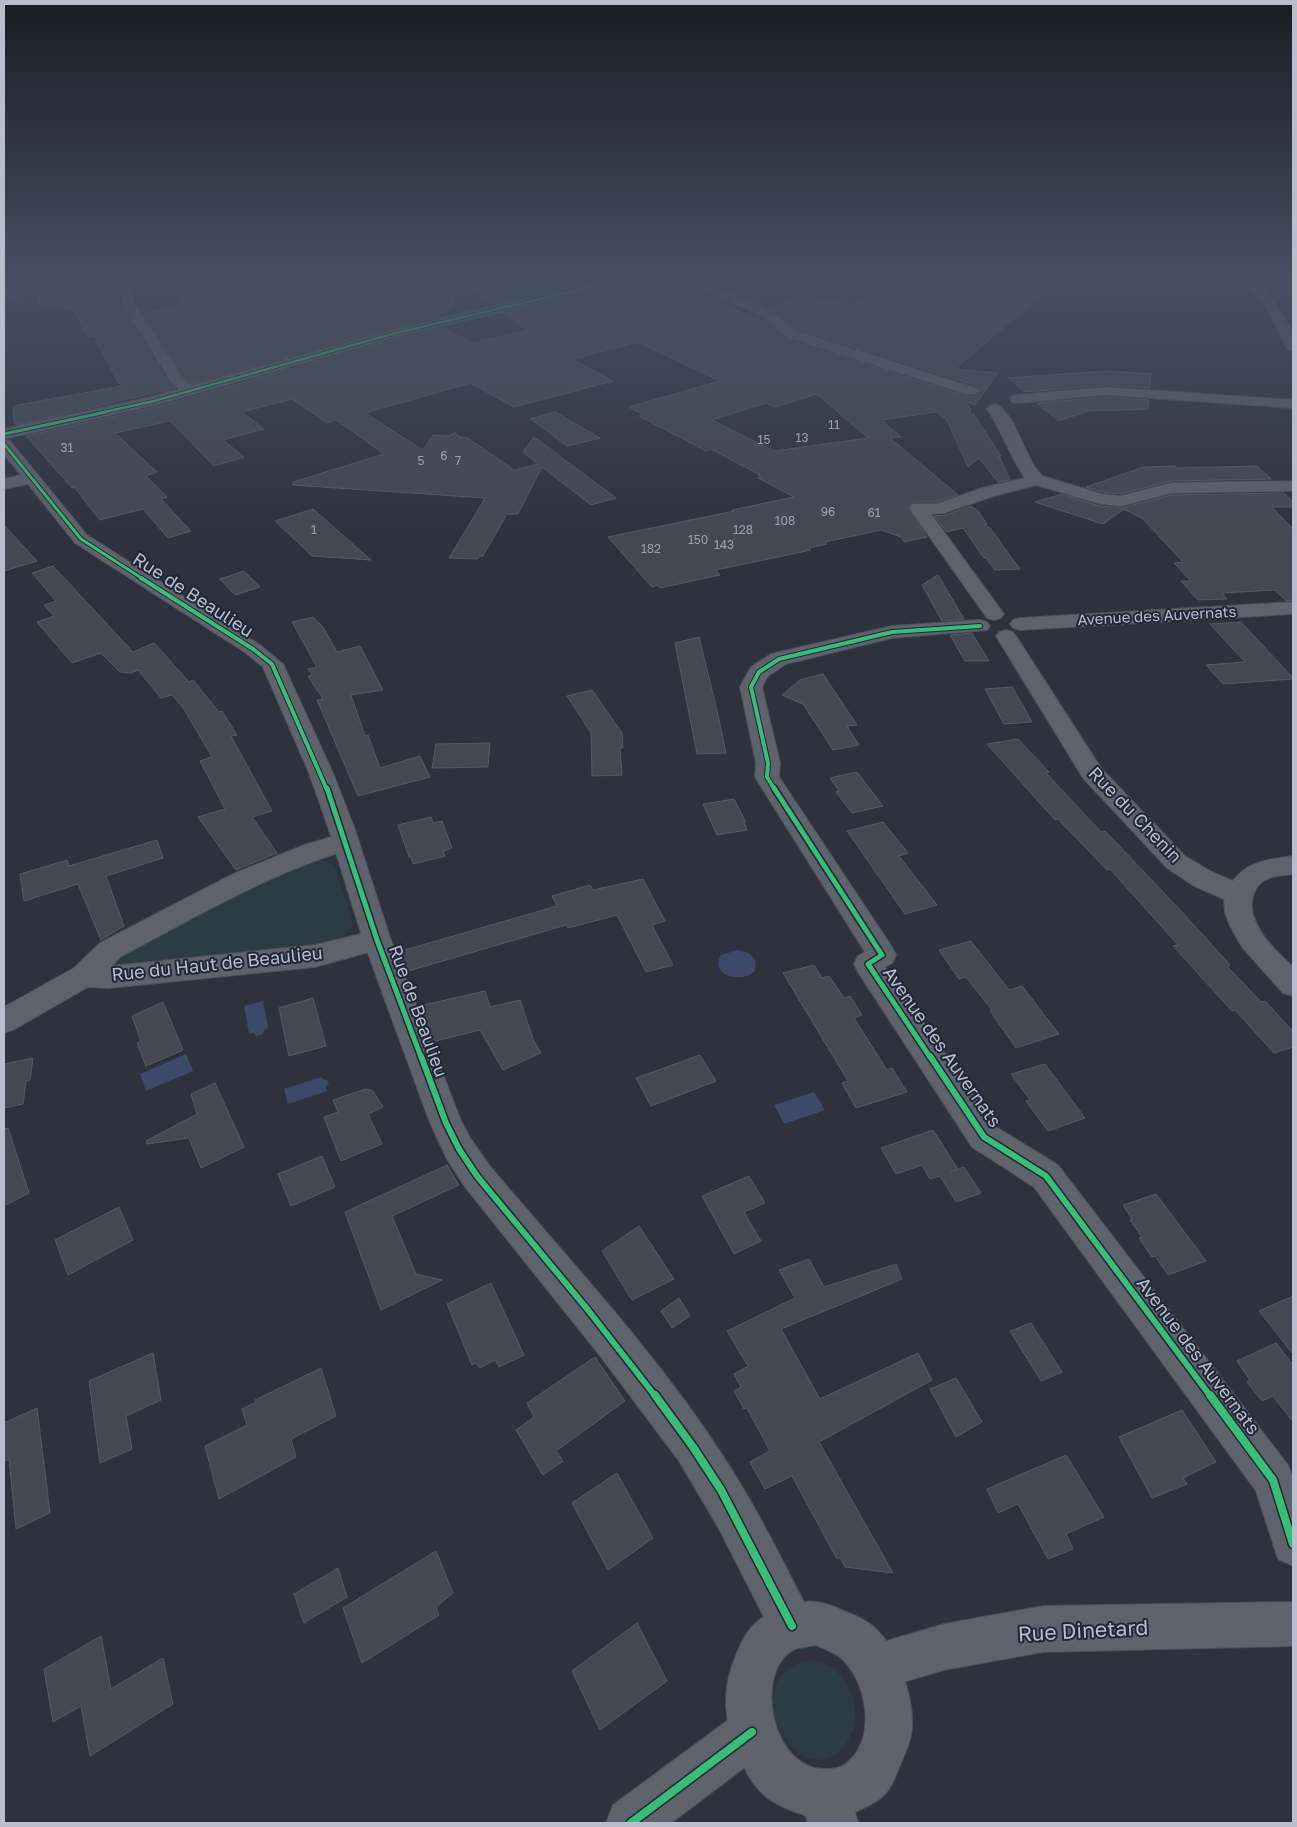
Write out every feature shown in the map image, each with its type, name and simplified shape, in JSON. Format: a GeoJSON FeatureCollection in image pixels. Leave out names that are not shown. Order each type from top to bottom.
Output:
{"type":"FeatureCollection","features":[{"type":"Feature","properties":{"kind":"street"},"geometry":{"type":"LineString","coordinates":[[168,366],[176,379],[189,391]]}},
{"type":"Feature","properties":{"kind":"street"},"geometry":{"type":"LineString","coordinates":[[4,434],[121,409],[277,366]]}},
{"type":"Feature","properties":{"kind":"street"},"geometry":{"type":"LineString","coordinates":[[899,366],[978,390],[965,397],[971,404],[995,409],[1010,407],[1018,402],[1017,399]]}},
{"type":"Feature","properties":{"kind":"street"},"geometry":{"type":"LineString","coordinates":[[1001,391],[1017,399],[1106,391],[1293,404]]}},
{"type":"Feature","properties":{"kind":"street"},"geometry":{"type":"LineString","coordinates":[[995,409],[1003,419],[1026,467],[1036,480],[1101,499],[1121,501],[1171,488],[1293,486]]}},
{"type":"Feature","properties":{"kind":"street","name":"Rue de Beaulieu"},"geometry":{"type":"LineString","coordinates":[[4,444],[18,481],[81,539],[253,649],[272,664],[321,773],[377,940],[446,1123],[459,1149],[477,1176],[635,1370],[694,1448],[740,1523],[792,1626]]}},
{"type":"Feature","properties":{"kind":"street","name":"Rue du Chenin"},"geometry":{"type":"LineString","coordinates":[[1036,480],[988,492],[938,510],[918,508],[1000,625],[1092,773],[1176,862],[1203,879],[1238,894]]}},
{"type":"Feature","properties":{"kind":"street","name":"Avenue des Auvernats"},"geometry":{"type":"LineString","coordinates":[[1293,608],[892,632],[779,659],[759,672],[751,687],[768,763],[766,777],[882,955],[868,964],[984,1136],[1046,1176],[1273,1480],[1293,1544]]}},
{"type":"Feature","properties":{"kind":"street","name":"Rue du Haut de Beaulieu"},"geometry":{"type":"LineString","coordinates":[[4,1021],[84,976],[110,950],[242,881],[313,851],[345,842]]}},
{"type":"Feature","properties":{"kind":"street"},"geometry":{"type":"LineString","coordinates":[[1293,865],[1260,871],[1247,881],[1238,894],[1238,913],[1245,931],[1274,966],[1293,985]]}},
{"type":"Feature","properties":{"kind":"street","name":"Rue du Haut de Beaulieu"},"geometry":{"type":"LineString","coordinates":[[84,976],[109,978],[315,956],[377,940]]}},
{"type":"Feature","properties":{"kind":"street"},"geometry":{"type":"LineString","coordinates":[[815,1623],[838,1629],[859,1644],[876,1667],[886,1694],[888,1723],[883,1751],[870,1775],[850,1790],[830,1810],[781,1778],[763,1757],[752,1732],[747,1704],[750,1678],[759,1655],[773,1636],[792,1626],[815,1623]]}},
{"type":"Feature","properties":{"kind":"street","name":"Rue Dinetard"},"geometry":{"type":"LineString","coordinates":[[876,1667],[944,1646],[1043,1629],[1293,1624]]}},
{"type":"Feature","properties":{"kind":"street"},"geometry":{"type":"LineString","coordinates":[[631,1823],[752,1732]]}},
{"type":"Feature","properties":{"kind":"shaded area"},"geometry":{"type":"Polygon","coordinates":[[[323,860],[332,864],[336,869],[353,925],[338,941],[325,945],[123,968],[115,965],[114,958],[241,892],[288,874],[310,861],[323,860]]]}},
{"type":"Feature","properties":{"kind":"shaded area"},"geometry":{"type":"Polygon","coordinates":[[[809,1660],[828,1665],[834,1669],[847,1684],[854,1704],[855,1724],[852,1733],[847,1742],[829,1758],[811,1759],[794,1749],[781,1731],[774,1710],[774,1689],[786,1671],[809,1660]]]}},
{"type":"Feature","properties":{"kind":"water"},"geometry":{"type":"Polygon","coordinates":[[[737,950],[749,953],[756,961],[755,971],[749,975],[743,977],[729,976],[719,968],[718,962],[721,955],[737,950]]]}},
{"type":"Feature","properties":{"kind":"water"},"geometry":{"type":"Polygon","coordinates":[[[263,1001],[268,1028],[264,1030],[263,1034],[256,1036],[254,1033],[249,1034],[244,1006],[263,1001]]]}},
{"type":"Feature","properties":{"kind":"water"},"geometry":{"type":"Polygon","coordinates":[[[186,1054],[193,1071],[146,1091],[140,1074],[186,1054]]]}},
{"type":"Feature","properties":{"kind":"water"},"geometry":{"type":"Polygon","coordinates":[[[321,1077],[327,1080],[329,1084],[326,1086],[327,1091],[288,1104],[284,1089],[321,1077]]]}},
{"type":"Feature","properties":{"kind":"water"},"geometry":{"type":"Polygon","coordinates":[[[814,1092],[825,1110],[784,1124],[774,1105],[814,1092]]]}},
{"type":"Feature","properties":{"kind":"building"},"geometry":{"type":"Polygon","coordinates":[[[110,366],[159,366],[167,380],[176,388],[16,425],[14,422],[13,406],[122,386],[110,366]]]}},
{"type":"Feature","properties":{"kind":"building"},"geometry":{"type":"Polygon","coordinates":[[[177,366],[254,366],[191,384],[177,366]]]}},
{"type":"Feature","properties":{"kind":"building"},"geometry":{"type":"Polygon","coordinates":[[[300,366],[586,366],[613,381],[514,407],[470,383],[365,413],[423,450],[433,435],[448,436],[455,433],[462,438],[466,437],[514,470],[538,464],[523,452],[534,437],[616,498],[591,505],[542,467],[518,514],[507,514],[483,556],[480,556],[478,559],[449,558],[485,498],[293,485],[293,482],[384,454],[336,420],[327,423],[292,399],[242,412],[264,429],[223,440],[244,457],[214,466],[170,421],[115,433],[157,472],[146,476],[167,497],[161,499],[191,531],[168,538],[143,509],[100,520],[74,487],[72,488],[26,436],[160,406],[300,366]]]}},
{"type":"Feature","properties":{"kind":"building"},"geometry":{"type":"Polygon","coordinates":[[[689,366],[872,366],[966,396],[976,396],[980,390],[977,386],[915,366],[958,366],[955,369],[998,373],[975,405],[965,401],[971,410],[969,413],[974,415],[1001,456],[999,456],[1010,480],[998,482],[979,458],[968,467],[947,420],[936,412],[881,420],[901,437],[890,438],[958,495],[937,502],[912,502],[908,507],[927,537],[904,542],[901,537],[881,530],[825,542],[827,544],[809,548],[811,550],[716,570],[720,575],[660,588],[657,585],[652,587],[608,537],[794,497],[758,478],[761,477],[758,475],[760,475],[711,449],[706,451],[639,416],[644,415],[629,407],[720,381],[689,366]],[[817,394],[775,407],[766,403],[712,420],[774,451],[868,438],[817,394]]]}},
{"type":"Feature","properties":{"kind":"building"},"geometry":{"type":"Polygon","coordinates":[[[1107,371],[1151,374],[1150,388],[1106,385],[1025,392],[1008,378],[1107,371]]]}},
{"type":"Feature","properties":{"kind":"building"},"geometry":{"type":"Polygon","coordinates":[[[1106,397],[1149,400],[1148,409],[1089,411],[1058,421],[1037,403],[1106,397]]]}},
{"type":"Feature","properties":{"kind":"building"},"geometry":{"type":"Polygon","coordinates":[[[555,412],[600,438],[567,446],[531,419],[555,412]]]}},
{"type":"Feature","properties":{"kind":"building"},"geometry":{"type":"Polygon","coordinates":[[[1175,466],[1177,468],[1257,466],[1271,479],[1171,481],[1121,494],[1102,492],[1086,487],[1144,467],[1175,466]]]}},
{"type":"Feature","properties":{"kind":"building"},"geometry":{"type":"Polygon","coordinates":[[[1284,493],[1293,502],[1293,507],[1272,507],[1293,529],[1293,600],[1286,601],[1275,590],[1222,593],[1227,599],[1198,600],[1181,581],[1191,581],[1174,563],[1183,562],[1143,519],[1124,509],[1103,524],[1035,502],[1062,494],[1100,506],[1121,508],[1171,495],[1284,493]]]}},
{"type":"Feature","properties":{"kind":"building"},"geometry":{"type":"Polygon","coordinates":[[[971,506],[978,511],[987,524],[984,525],[990,528],[1020,569],[995,570],[963,528],[947,532],[934,516],[945,515],[971,506]]]}},
{"type":"Feature","properties":{"kind":"building"},"geometry":{"type":"Polygon","coordinates":[[[313,509],[371,560],[312,556],[275,521],[313,509]]]}},
{"type":"Feature","properties":{"kind":"building"},"geometry":{"type":"Polygon","coordinates":[[[4,525],[37,561],[4,571],[4,525]]]}},
{"type":"Feature","properties":{"kind":"building"},"geometry":{"type":"Polygon","coordinates":[[[53,566],[133,652],[154,643],[189,682],[193,680],[219,712],[222,711],[237,735],[231,736],[272,811],[252,817],[277,853],[236,870],[198,817],[225,809],[200,761],[212,757],[182,706],[172,695],[161,698],[138,670],[131,673],[120,672],[101,653],[72,663],[37,622],[54,616],[44,605],[56,601],[32,573],[53,566]]]}},
{"type":"Feature","properties":{"kind":"building"},"geometry":{"type":"Polygon","coordinates":[[[244,571],[260,587],[235,595],[220,579],[244,571]]]}},
{"type":"Feature","properties":{"kind":"building"},"geometry":{"type":"Polygon","coordinates":[[[938,575],[964,619],[942,621],[922,585],[938,575]]]}},
{"type":"Feature","properties":{"kind":"building"},"geometry":{"type":"Polygon","coordinates":[[[313,617],[323,627],[337,652],[360,646],[383,690],[351,695],[365,736],[368,735],[380,768],[420,756],[430,777],[358,796],[317,700],[323,699],[308,676],[312,675],[308,669],[317,667],[292,622],[313,617]]]}},
{"type":"Feature","properties":{"kind":"building"},"geometry":{"type":"Polygon","coordinates":[[[1241,622],[1293,679],[1223,684],[1206,665],[1245,662],[1210,624],[1241,622]]]}},
{"type":"Feature","properties":{"kind":"building"},"geometry":{"type":"Polygon","coordinates":[[[972,633],[989,661],[965,661],[950,635],[972,633]]]}},
{"type":"Feature","properties":{"kind":"building"},"geometry":{"type":"Polygon","coordinates":[[[699,637],[726,753],[697,754],[675,643],[699,637]]]}},
{"type":"Feature","properties":{"kind":"building"},"geometry":{"type":"Polygon","coordinates":[[[823,674],[857,725],[847,726],[859,745],[833,750],[803,704],[782,695],[800,680],[823,674]]]}},
{"type":"Feature","properties":{"kind":"building"},"geometry":{"type":"Polygon","coordinates":[[[1012,687],[1032,722],[1004,724],[985,689],[1012,687]]]}},
{"type":"Feature","properties":{"kind":"building"},"geometry":{"type":"Polygon","coordinates":[[[592,690],[622,733],[623,748],[620,748],[622,775],[592,776],[591,733],[567,696],[592,690]]]}},
{"type":"Feature","properties":{"kind":"building"},"geometry":{"type":"Polygon","coordinates":[[[1018,739],[1049,772],[1046,773],[1101,832],[1105,831],[1184,914],[1230,965],[1227,966],[1261,1002],[1265,1001],[1293,1031],[1293,1047],[1274,1053],[1235,1010],[1232,1011],[1173,946],[1178,945],[1110,869],[1107,870],[1058,819],[1055,820],[987,744],[1018,739]]]}},
{"type":"Feature","properties":{"kind":"building"},"geometry":{"type":"Polygon","coordinates":[[[490,743],[488,767],[432,768],[436,744],[490,743]]]}},
{"type":"Feature","properties":{"kind":"building"},"geometry":{"type":"Polygon","coordinates":[[[857,772],[883,806],[852,813],[836,792],[839,791],[830,778],[857,772]]]}},
{"type":"Feature","properties":{"kind":"building"},"geometry":{"type":"Polygon","coordinates":[[[734,799],[746,822],[744,822],[747,830],[717,835],[703,804],[734,799]]]}},
{"type":"Feature","properties":{"kind":"building"},"geometry":{"type":"Polygon","coordinates":[[[431,817],[433,823],[442,821],[452,848],[443,851],[445,856],[413,864],[398,825],[431,817]]]}},
{"type":"Feature","properties":{"kind":"building"},"geometry":{"type":"Polygon","coordinates":[[[883,822],[908,853],[899,856],[937,905],[905,914],[847,831],[883,822]]]}},
{"type":"Feature","properties":{"kind":"building"},"geometry":{"type":"Polygon","coordinates":[[[157,840],[163,858],[106,876],[124,926],[101,940],[78,884],[24,901],[20,874],[67,860],[69,866],[157,840]]]}},
{"type":"Feature","properties":{"kind":"building"},"geometry":{"type":"Polygon","coordinates":[[[643,879],[665,921],[652,925],[673,965],[646,972],[617,915],[568,928],[566,925],[405,972],[398,952],[557,906],[552,896],[590,885],[593,890],[643,879]]]}},
{"type":"Feature","properties":{"kind":"building"},"geometry":{"type":"Polygon","coordinates":[[[971,941],[1009,990],[1022,986],[1059,1034],[1016,1048],[990,1011],[992,1010],[966,977],[959,979],[939,950],[971,941]]]}},
{"type":"Feature","properties":{"kind":"building"},"geometry":{"type":"Polygon","coordinates":[[[814,965],[822,978],[829,976],[844,998],[850,996],[862,1015],[854,1018],[887,1070],[892,1068],[907,1092],[856,1108],[842,1083],[848,1081],[783,973],[814,965]]]}},
{"type":"Feature","properties":{"kind":"building"},"geometry":{"type":"Polygon","coordinates":[[[485,991],[490,1007],[520,1000],[533,1039],[541,1053],[503,1070],[480,1030],[432,1042],[419,1006],[485,991]]]}},
{"type":"Feature","properties":{"kind":"building"},"geometry":{"type":"Polygon","coordinates":[[[313,998],[326,1046],[289,1056],[279,1008],[313,998]]]}},
{"type":"Feature","properties":{"kind":"building"},"geometry":{"type":"Polygon","coordinates":[[[163,1002],[183,1050],[146,1066],[137,1043],[141,1041],[132,1016],[163,1002]]]}},
{"type":"Feature","properties":{"kind":"building"},"geometry":{"type":"Polygon","coordinates":[[[700,1055],[716,1081],[651,1106],[636,1078],[700,1055]]]}},
{"type":"Feature","properties":{"kind":"building"},"geometry":{"type":"Polygon","coordinates":[[[33,1058],[30,1080],[26,1081],[23,1104],[4,1108],[4,1064],[33,1058]]]}},
{"type":"Feature","properties":{"kind":"building"},"geometry":{"type":"Polygon","coordinates":[[[1045,1064],[1085,1118],[1048,1131],[1026,1101],[1030,1100],[1011,1074],[1045,1064]]]}},
{"type":"Feature","properties":{"kind":"building"},"geometry":{"type":"Polygon","coordinates":[[[215,1083],[244,1147],[201,1168],[189,1138],[147,1144],[146,1141],[197,1114],[191,1094],[215,1083]]]}},
{"type":"Feature","properties":{"kind":"building"},"geometry":{"type":"Polygon","coordinates":[[[366,1089],[373,1091],[383,1107],[368,1114],[382,1144],[341,1161],[324,1117],[338,1112],[333,1100],[366,1089]]]}},
{"type":"Feature","properties":{"kind":"building"},"geometry":{"type":"Polygon","coordinates":[[[8,1128],[29,1193],[4,1206],[4,1129],[8,1128]]]}},
{"type":"Feature","properties":{"kind":"building"},"geometry":{"type":"Polygon","coordinates":[[[933,1130],[958,1169],[951,1172],[964,1167],[981,1193],[956,1202],[940,1176],[930,1179],[922,1165],[896,1174],[881,1148],[933,1130]]]}},
{"type":"Feature","properties":{"kind":"building"},"geometry":{"type":"Polygon","coordinates":[[[322,1156],[335,1187],[291,1206],[278,1174],[322,1156]]]}},
{"type":"Feature","properties":{"kind":"building"},"geometry":{"type":"Polygon","coordinates":[[[447,1165],[459,1185],[392,1216],[416,1274],[442,1280],[381,1310],[345,1212],[447,1165]]]}},
{"type":"Feature","properties":{"kind":"building"},"geometry":{"type":"Polygon","coordinates":[[[749,1176],[765,1203],[744,1212],[761,1241],[734,1254],[702,1196],[749,1176]]]}},
{"type":"Feature","properties":{"kind":"building"},"geometry":{"type":"Polygon","coordinates":[[[1156,1194],[1206,1261],[1168,1275],[1155,1256],[1152,1257],[1139,1238],[1142,1237],[1130,1220],[1132,1219],[1123,1205],[1156,1194]]]}},
{"type":"Feature","properties":{"kind":"building"},"geometry":{"type":"Polygon","coordinates":[[[119,1207],[133,1240],[68,1275],[55,1240],[119,1207]]]}},
{"type":"Feature","properties":{"kind":"building"},"geometry":{"type":"Polygon","coordinates":[[[639,1226],[674,1279],[632,1300],[602,1251],[639,1226]]]}},
{"type":"Feature","properties":{"kind":"building"},"geometry":{"type":"Polygon","coordinates":[[[809,1259],[824,1287],[896,1264],[902,1279],[781,1329],[820,1399],[918,1353],[932,1380],[819,1442],[893,1573],[845,1567],[840,1557],[837,1559],[792,1476],[765,1489],[750,1462],[770,1451],[747,1408],[744,1409],[734,1391],[741,1387],[734,1374],[748,1366],[727,1331],[795,1298],[779,1270],[809,1259]]]}},
{"type":"Feature","properties":{"kind":"building"},"geometry":{"type":"Polygon","coordinates":[[[491,1283],[524,1355],[499,1367],[495,1360],[480,1368],[476,1363],[472,1365],[447,1304],[491,1283]]]}},
{"type":"Feature","properties":{"kind":"building"},"geometry":{"type":"Polygon","coordinates":[[[1293,1296],[1293,1354],[1259,1311],[1293,1296]]]}},
{"type":"Feature","properties":{"kind":"building"},"geometry":{"type":"Polygon","coordinates":[[[679,1298],[690,1316],[672,1328],[661,1311],[679,1298]]]}},
{"type":"Feature","properties":{"kind":"building"},"geometry":{"type":"Polygon","coordinates":[[[1031,1323],[1062,1372],[1041,1381],[1010,1331],[1031,1323]]]}},
{"type":"Feature","properties":{"kind":"building"},"geometry":{"type":"Polygon","coordinates":[[[1276,1343],[1293,1365],[1293,1422],[1273,1396],[1262,1401],[1247,1382],[1250,1380],[1237,1361],[1276,1343]]]}},
{"type":"Feature","properties":{"kind":"building"},"geometry":{"type":"Polygon","coordinates":[[[153,1353],[161,1400],[126,1416],[132,1449],[100,1463],[89,1381],[153,1353]]]}},
{"type":"Feature","properties":{"kind":"building"},"geometry":{"type":"Polygon","coordinates":[[[595,1357],[625,1401],[556,1451],[563,1461],[543,1475],[516,1430],[534,1417],[527,1403],[595,1357]]]}},
{"type":"Feature","properties":{"kind":"building"},"geometry":{"type":"Polygon","coordinates":[[[321,1368],[336,1416],[291,1439],[296,1457],[219,1499],[205,1446],[247,1425],[242,1409],[256,1402],[255,1400],[321,1368]]]}},
{"type":"Feature","properties":{"kind":"building"},"geometry":{"type":"Polygon","coordinates":[[[956,1378],[982,1422],[956,1437],[930,1389],[956,1378]]]}},
{"type":"Feature","properties":{"kind":"building"},"geometry":{"type":"Polygon","coordinates":[[[37,1408],[50,1513],[16,1529],[9,1459],[4,1462],[4,1423],[37,1408]]]}},
{"type":"Feature","properties":{"kind":"building"},"geometry":{"type":"Polygon","coordinates":[[[1182,1410],[1216,1462],[1183,1478],[1187,1484],[1152,1498],[1119,1437],[1182,1410]]]}},
{"type":"Feature","properties":{"kind":"building"},"geometry":{"type":"Polygon","coordinates":[[[1066,1455],[1104,1517],[1066,1534],[1073,1549],[1048,1559],[1018,1504],[998,1513],[987,1489],[1066,1455]]]}},
{"type":"Feature","properties":{"kind":"building"},"geometry":{"type":"Polygon","coordinates":[[[617,1473],[653,1538],[608,1570],[572,1503],[617,1473]]]}},
{"type":"Feature","properties":{"kind":"building"},"geometry":{"type":"Polygon","coordinates":[[[436,1551],[453,1593],[436,1607],[439,1615],[362,1663],[343,1608],[436,1551]]]}},
{"type":"Feature","properties":{"kind":"building"},"geometry":{"type":"Polygon","coordinates":[[[338,1568],[347,1597],[304,1623],[294,1594],[338,1568]]]}},
{"type":"Feature","properties":{"kind":"building"},"geometry":{"type":"Polygon","coordinates":[[[637,1623],[667,1681],[600,1730],[572,1671],[637,1623]]]}},
{"type":"Feature","properties":{"kind":"building"},"geometry":{"type":"Polygon","coordinates":[[[101,1636],[111,1689],[163,1658],[173,1704],[90,1756],[81,1706],[53,1722],[44,1669],[101,1636]]]}},
{"type":"Feature","properties":{"kind":"cycle path"},"geometry":{"type":"LineString","coordinates":[[4,434],[154,401],[277,366]]}},
{"type":"Feature","properties":{"kind":"cycle path"},"geometry":{"type":"LineString","coordinates":[[4,444],[81,539],[253,649],[272,664],[321,773],[341,827],[377,940],[446,1123],[459,1149],[477,1176],[615,1343],[693,1447],[721,1490],[792,1626]]}},
{"type":"Feature","properties":{"kind":"cycle path"},"geometry":{"type":"LineString","coordinates":[[980,626],[892,632],[779,659],[759,672],[751,687],[768,763],[767,777],[882,955],[868,964],[984,1137],[1046,1176],[1273,1480],[1293,1544]]}},
{"type":"Feature","properties":{"kind":"cycle path"},"geometry":{"type":"LineString","coordinates":[[631,1823],[752,1732]]}}]}
